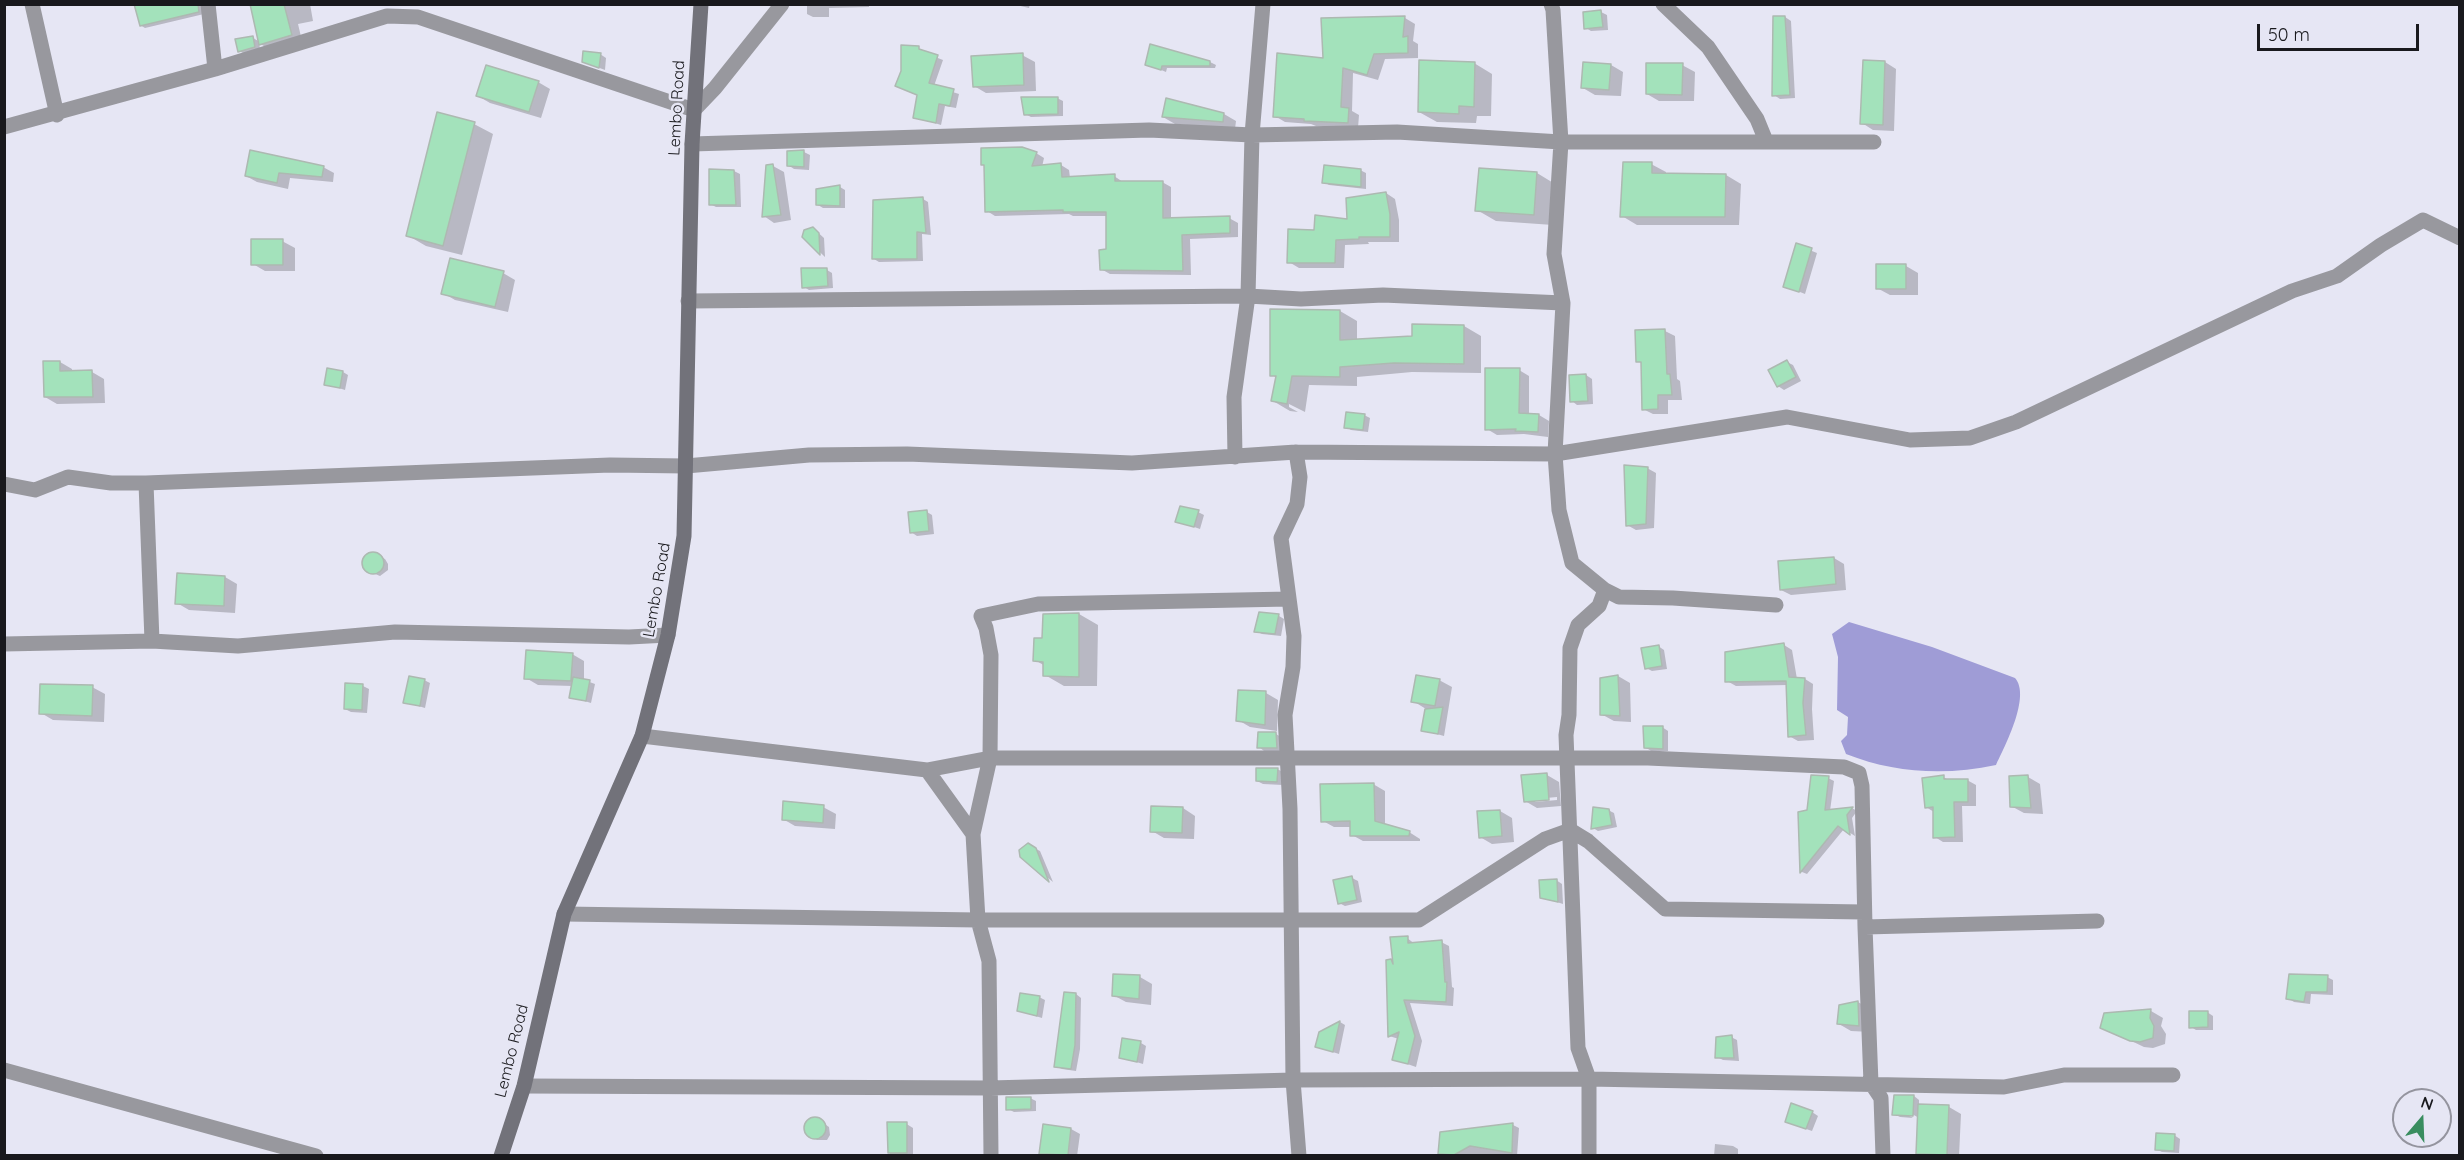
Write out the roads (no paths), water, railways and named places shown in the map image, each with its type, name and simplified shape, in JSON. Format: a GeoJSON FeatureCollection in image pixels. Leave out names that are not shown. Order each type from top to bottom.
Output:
{"type":"FeatureCollection","features":[{"type":"Feature","properties":{"kind":"street"},"geometry":{"type":"LineString","coordinates":[[32,4],[57,115]]}},
{"type":"Feature","properties":{"kind":"street"},"geometry":{"type":"LineString","coordinates":[[208,4],[215,69]]}},
{"type":"Feature","properties":{"kind":"street","name":"Lembo Road"},"geometry":{"type":"LineString","coordinates":[[501,1155],[524,1086],[564,914],[642,736],[668,635],[684,536],[692,144],[701,4]]}},
{"type":"Feature","properties":{"kind":"street"},"geometry":{"type":"LineString","coordinates":[[4,127],[57,115],[387,16],[418,17],[694,110],[715,88],[782,4]]}},
{"type":"Feature","properties":{"kind":"street"},"geometry":{"type":"LineString","coordinates":[[1235,457],[1234,397],[1248,296],[1252,135],[1263,4]]}},
{"type":"Feature","properties":{"kind":"street"},"geometry":{"type":"LineString","coordinates":[[1551,4],[1561,142],[1554,254],[1563,303],[1555,454],[1558,510],[1572,563],[1605,590],[1619,597],[1776,605]]}},
{"type":"Feature","properties":{"kind":"street"},"geometry":{"type":"LineString","coordinates":[[1663,4],[1708,47],[1757,119],[1766,141]]}},
{"type":"Feature","properties":{"kind":"street"},"geometry":{"type":"LineString","coordinates":[[692,144],[1149,130],[1252,135],[1396,132],[1561,142],[1874,142]]}},
{"type":"Feature","properties":{"kind":"street"},"geometry":{"type":"LineString","coordinates":[[4,484],[35,490],[68,477],[111,483],[146,483],[599,465],[686,466],[808,455],[906,454],[1132,463],[1296,452],[1555,454],[1787,417],[1910,440],[1970,438],[2016,422],[2292,291],[2337,276],[2381,245],[2423,220],[2460,238]]}},
{"type":"Feature","properties":{"kind":"street"},"geometry":{"type":"LineString","coordinates":[[688,301],[1248,296],[1301,299],[1383,295],[1563,303]]}},
{"type":"Feature","properties":{"kind":"street"},"geometry":{"type":"LineString","coordinates":[[1296,452],[1300,477],[1297,504],[1281,538],[1293,647],[1293,668],[1286,716],[1293,1080],[1299,1155]]}},
{"type":"Feature","properties":{"kind":"street"},"geometry":{"type":"LineString","coordinates":[[146,483],[152,641]]}},
{"type":"Feature","properties":{"kind":"street"},"geometry":{"type":"LineString","coordinates":[[1589,1155],[1589,1079],[1578,1048],[1566,758],[1570,648],[1578,625],[1599,606],[1605,590]]}},
{"type":"Feature","properties":{"kind":"street"},"geometry":{"type":"LineString","coordinates":[[992,1155],[988,961],[978,920],[973,834],[990,758],[991,655],[986,628],[981,616],[1038,604],[1289,599]]}},
{"type":"Feature","properties":{"kind":"street"},"geometry":{"type":"LineString","coordinates":[[4,644],[152,641],[238,646],[395,632],[628,637],[668,635]]}},
{"type":"Feature","properties":{"kind":"street"},"geometry":{"type":"LineString","coordinates":[[642,736],[927,770],[990,758],[1648,758],[1845,767],[1859,773],[1862,786],[1864,919],[1871,1083],[1881,1098],[1883,1155]]}},
{"type":"Feature","properties":{"kind":"street"},"geometry":{"type":"LineString","coordinates":[[927,770],[973,834]]}},
{"type":"Feature","properties":{"kind":"street"},"geometry":{"type":"LineString","coordinates":[[1570,830],[1588,841],[1665,909],[1864,919],[2097,921]]}},
{"type":"Feature","properties":{"kind":"street"},"geometry":{"type":"LineString","coordinates":[[564,914],[978,920],[1419,920],[1545,839],[1570,830]]}},
{"type":"Feature","properties":{"kind":"street"},"geometry":{"type":"LineString","coordinates":[[4,1070],[316,1155]]}},
{"type":"Feature","properties":{"kind":"street"},"geometry":{"type":"LineString","coordinates":[[524,1086],[990,1088],[1293,1080],[1589,1079],[2004,1086],[2064,1075],[2173,1075]]}},
{"type":"Feature","properties":{"kind":"street"},"geometry":{"type":"LineString","coordinates":[[258,1155],[268,1142]]}}]}
